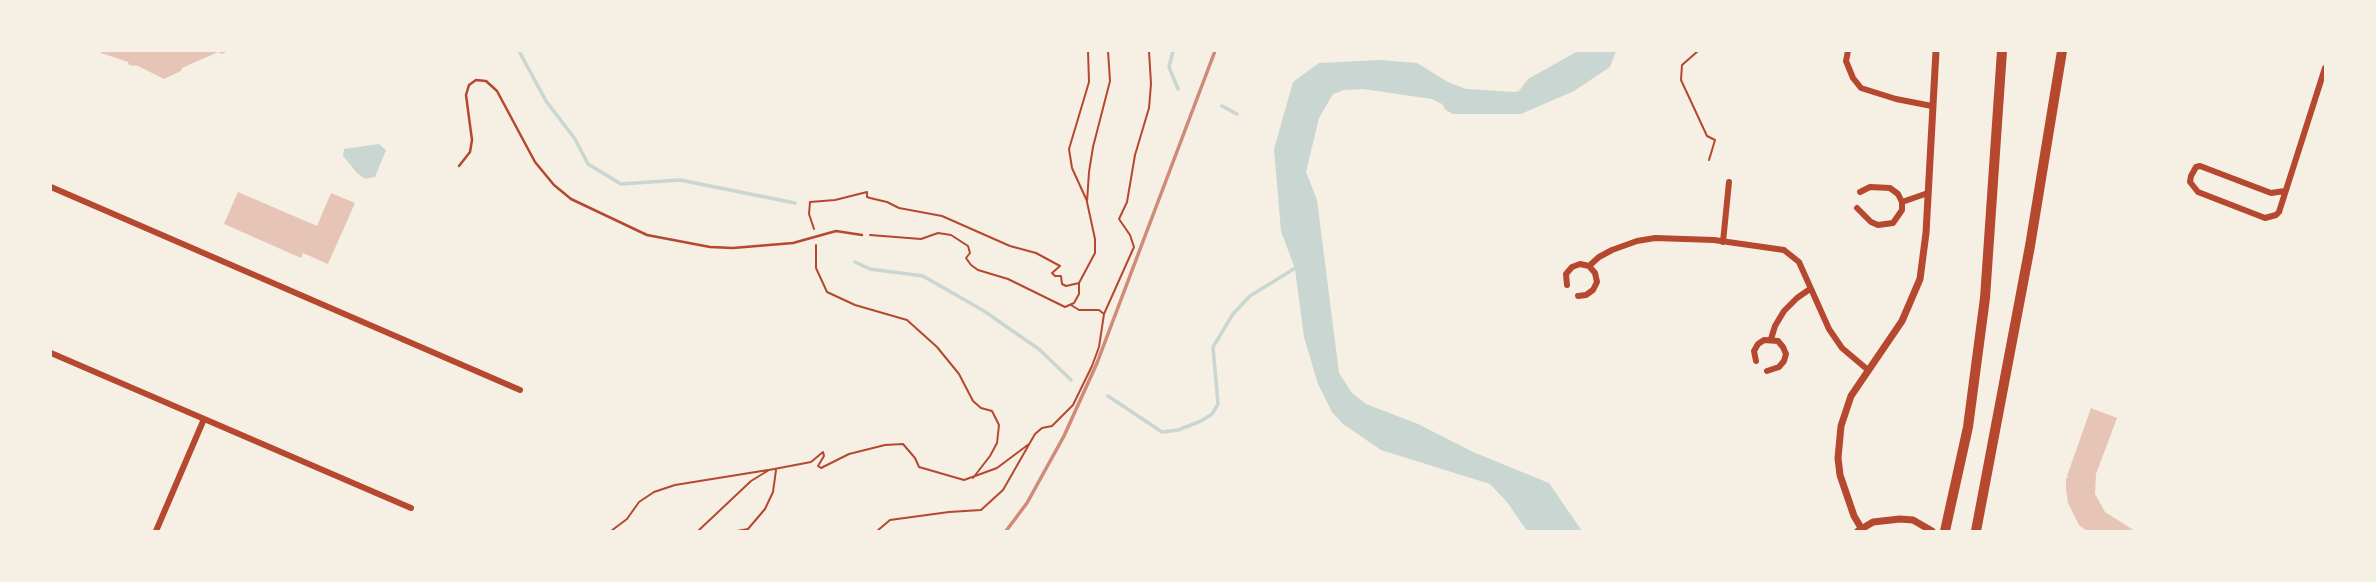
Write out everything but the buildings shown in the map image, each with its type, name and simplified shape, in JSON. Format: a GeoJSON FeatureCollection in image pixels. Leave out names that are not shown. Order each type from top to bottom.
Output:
{"type":"FeatureCollection","features":[{"type":"Feature","properties":{"kind":"highway"},"geometry":{"type":"LineString","coordinates":[[1946,525],[1968,427],[1985,298],[2003,51]]}},
{"type":"Feature","properties":{"kind":"highway"},"geometry":{"type":"LineString","coordinates":[[1976,531],[2030,246],[2062,51]]}},
{"type":"Feature","properties":{"kind":"street"},"geometry":{"type":"LineString","coordinates":[[1847,51],[1846,61],[1853,78],[1861,88],[1932,106]]}},
{"type":"Feature","properties":{"kind":"street"},"geometry":{"type":"LineString","coordinates":[[1932,531],[1913,520],[1900,519],[1877,521],[1860,530],[1840,475],[1839,441],[1845,409],[1899,326],[1916,291],[1925,246],[1936,51]]}},
{"type":"Feature","properties":{"kind":"street"},"geometry":{"type":"LineString","coordinates":[[2285,191],[2271,193],[2200,166],[2196,167],[2190,183],[2197,192],[2264,218],[2271,218],[2279,212],[2325,68]]}},
{"type":"Feature","properties":{"kind":"street"},"geometry":{"type":"LineString","coordinates":[[1723,242],[1729,182]]}},
{"type":"Feature","properties":{"kind":"street"},"geometry":{"type":"LineString","coordinates":[[51,187],[520,390]]}},
{"type":"Feature","properties":{"kind":"street"},"geometry":{"type":"LineString","coordinates":[[1857,208],[1871,222],[1886,226],[1899,217],[1902,202],[1898,194],[1890,188],[1870,187],[1860,192]]}},
{"type":"Feature","properties":{"kind":"street"},"geometry":{"type":"LineString","coordinates":[[1902,202],[1928,193]]}},
{"type":"Feature","properties":{"kind":"street"},"geometry":{"type":"LineString","coordinates":[[1589,266],[1609,251],[1637,241],[1673,238],[1784,250],[1799,262],[1829,329],[1842,348],[1868,370]]}},
{"type":"Feature","properties":{"kind":"street"},"geometry":{"type":"LineString","coordinates":[[1567,285],[1566,274],[1572,267],[1580,264],[1589,266],[1595,273],[1597,282],[1593,290],[1578,296]]}},
{"type":"Feature","properties":{"kind":"street"},"geometry":{"type":"LineString","coordinates":[[1771,339],[1784,311],[1810,289]]}},
{"type":"Feature","properties":{"kind":"street"},"geometry":{"type":"LineString","coordinates":[[1756,361],[1754,351],[1758,344],[1764,340],[1778,341],[1786,354],[1784,361],[1779,367],[1767,371]]}},
{"type":"Feature","properties":{"kind":"street"},"geometry":{"type":"LineString","coordinates":[[51,353],[411,508]]}},
{"type":"Feature","properties":{"kind":"street"},"geometry":{"type":"LineString","coordinates":[[156,531],[204,419]]}},
{"type":"Feature","properties":{"kind":"lane"},"geometry":{"type":"LineString","coordinates":[[459,166],[470,152],[472,140],[466,95],[469,85],[476,80],[486,81],[497,91],[535,162],[554,185],[571,199],[647,235],[710,247],[733,248],[793,243],[836,231],[862,235]]}},
{"type":"Feature","properties":{"kind":"path"},"geometry":{"type":"LineString","coordinates":[[862,235],[921,239],[937,233],[951,235],[968,246],[970,253],[966,258],[978,270],[1007,279],[1065,307],[1074,303],[1079,294],[1079,283],[1095,253],[1096,239],[1087,202],[1072,168],[1069,149],[1089,82],[1088,51]]}},
{"type":"Feature","properties":{"kind":"path"},"geometry":{"type":"LineString","coordinates":[[1087,202],[1093,147],[1110,81],[1108,51]]}},
{"type":"Feature","properties":{"kind":"path"},"geometry":{"type":"LineString","coordinates":[[877,531],[890,520],[981,510],[1003,489],[1035,434],[1042,428],[1052,426],[1073,405],[1099,347],[1104,314],[1134,247],[1130,234],[1119,219],[1127,202],[1135,155],[1149,108],[1149,51]]}},
{"type":"Feature","properties":{"kind":"path"},"geometry":{"type":"LineString","coordinates":[[1698,51],[1682,65],[1681,80],[1707,136],[1715,140],[1709,160]]}},
{"type":"Feature","properties":{"kind":"path"},"geometry":{"type":"LineString","coordinates":[[973,478],[997,443],[999,425],[992,411],[981,408],[973,401],[959,374],[937,347],[907,320],[855,305],[827,292],[816,268],[816,236],[809,214],[810,202],[835,200],[867,191],[867,197],[899,208],[942,216],[1010,246],[1036,253],[1060,266],[1052,273],[1060,276],[1062,284],[1066,286],[1079,283]]}},
{"type":"Feature","properties":{"kind":"path"},"geometry":{"type":"LineString","coordinates":[[1070,304],[1079,310],[1099,310],[1104,314]]}},
{"type":"Feature","properties":{"kind":"path"},"geometry":{"type":"LineString","coordinates":[[611,531],[627,519],[639,502],[654,492],[675,485],[811,462],[824,452],[818,466],[826,467],[849,454],[885,445],[903,444],[919,467],[964,480],[998,468],[1029,444]]}},
{"type":"Feature","properties":{"kind":"path"},"geometry":{"type":"LineString","coordinates":[[737,531],[748,528],[765,509],[772,492],[776,469]]}},
{"type":"Feature","properties":{"kind":"path"},"geometry":{"type":"LineString","coordinates":[[698,531],[751,481],[769,470]]}},
{"type":"Feature","properties":{"kind":"shaded area"},"geometry":{"type":"Polygon","coordinates":[[[1578,51],[1616,51],[1610,67],[1574,91],[1521,114],[1453,114],[1432,99],[1363,89],[1344,90],[1333,94],[1319,118],[1306,172],[1317,200],[1339,373],[1352,393],[1366,404],[1418,424],[1473,452],[1549,483],[1582,531],[1527,531],[1507,502],[1490,484],[1381,450],[1343,424],[1332,412],[1318,384],[1304,337],[1295,269],[1281,231],[1274,149],[1293,82],[1319,63],[1380,60],[1417,63],[1448,82],[1466,89],[1515,92],[1519,91],[1528,79],[1578,51]]]}},
{"type":"Feature","properties":{"kind":"shaded area"},"geometry":{"type":"Polygon","coordinates":[[[379,144],[386,150],[375,177],[365,179],[343,156],[344,149],[379,144]]]}},
{"type":"Feature","properties":{"kind":"waterway"},"geometry":{"type":"LineString","coordinates":[[519,51],[546,101],[575,139],[588,164],[621,184],[680,180],[795,203]]}},
{"type":"Feature","properties":{"kind":"waterway"},"geometry":{"type":"LineString","coordinates":[[1173,51],[1169,67],[1178,89]]}},
{"type":"Feature","properties":{"kind":"waterway"},"geometry":{"type":"LineString","coordinates":[[1222,106],[1237,114]]}},
{"type":"Feature","properties":{"kind":"waterway"},"geometry":{"type":"LineString","coordinates":[[855,262],[870,269],[923,276],[984,311],[1040,350],[1071,380]]}},
{"type":"Feature","properties":{"kind":"waterway"},"geometry":{"type":"LineString","coordinates":[[1108,396],[1162,432],[1178,430],[1212,414],[1218,404],[1213,347],[1233,314],[1250,296],[1297,267]]}},
{"type":"Feature","properties":{"kind":"railway"},"geometry":{"type":"LineString","coordinates":[[1006,531],[1027,503],[1064,436],[1097,363],[1215,51]]}}]}
